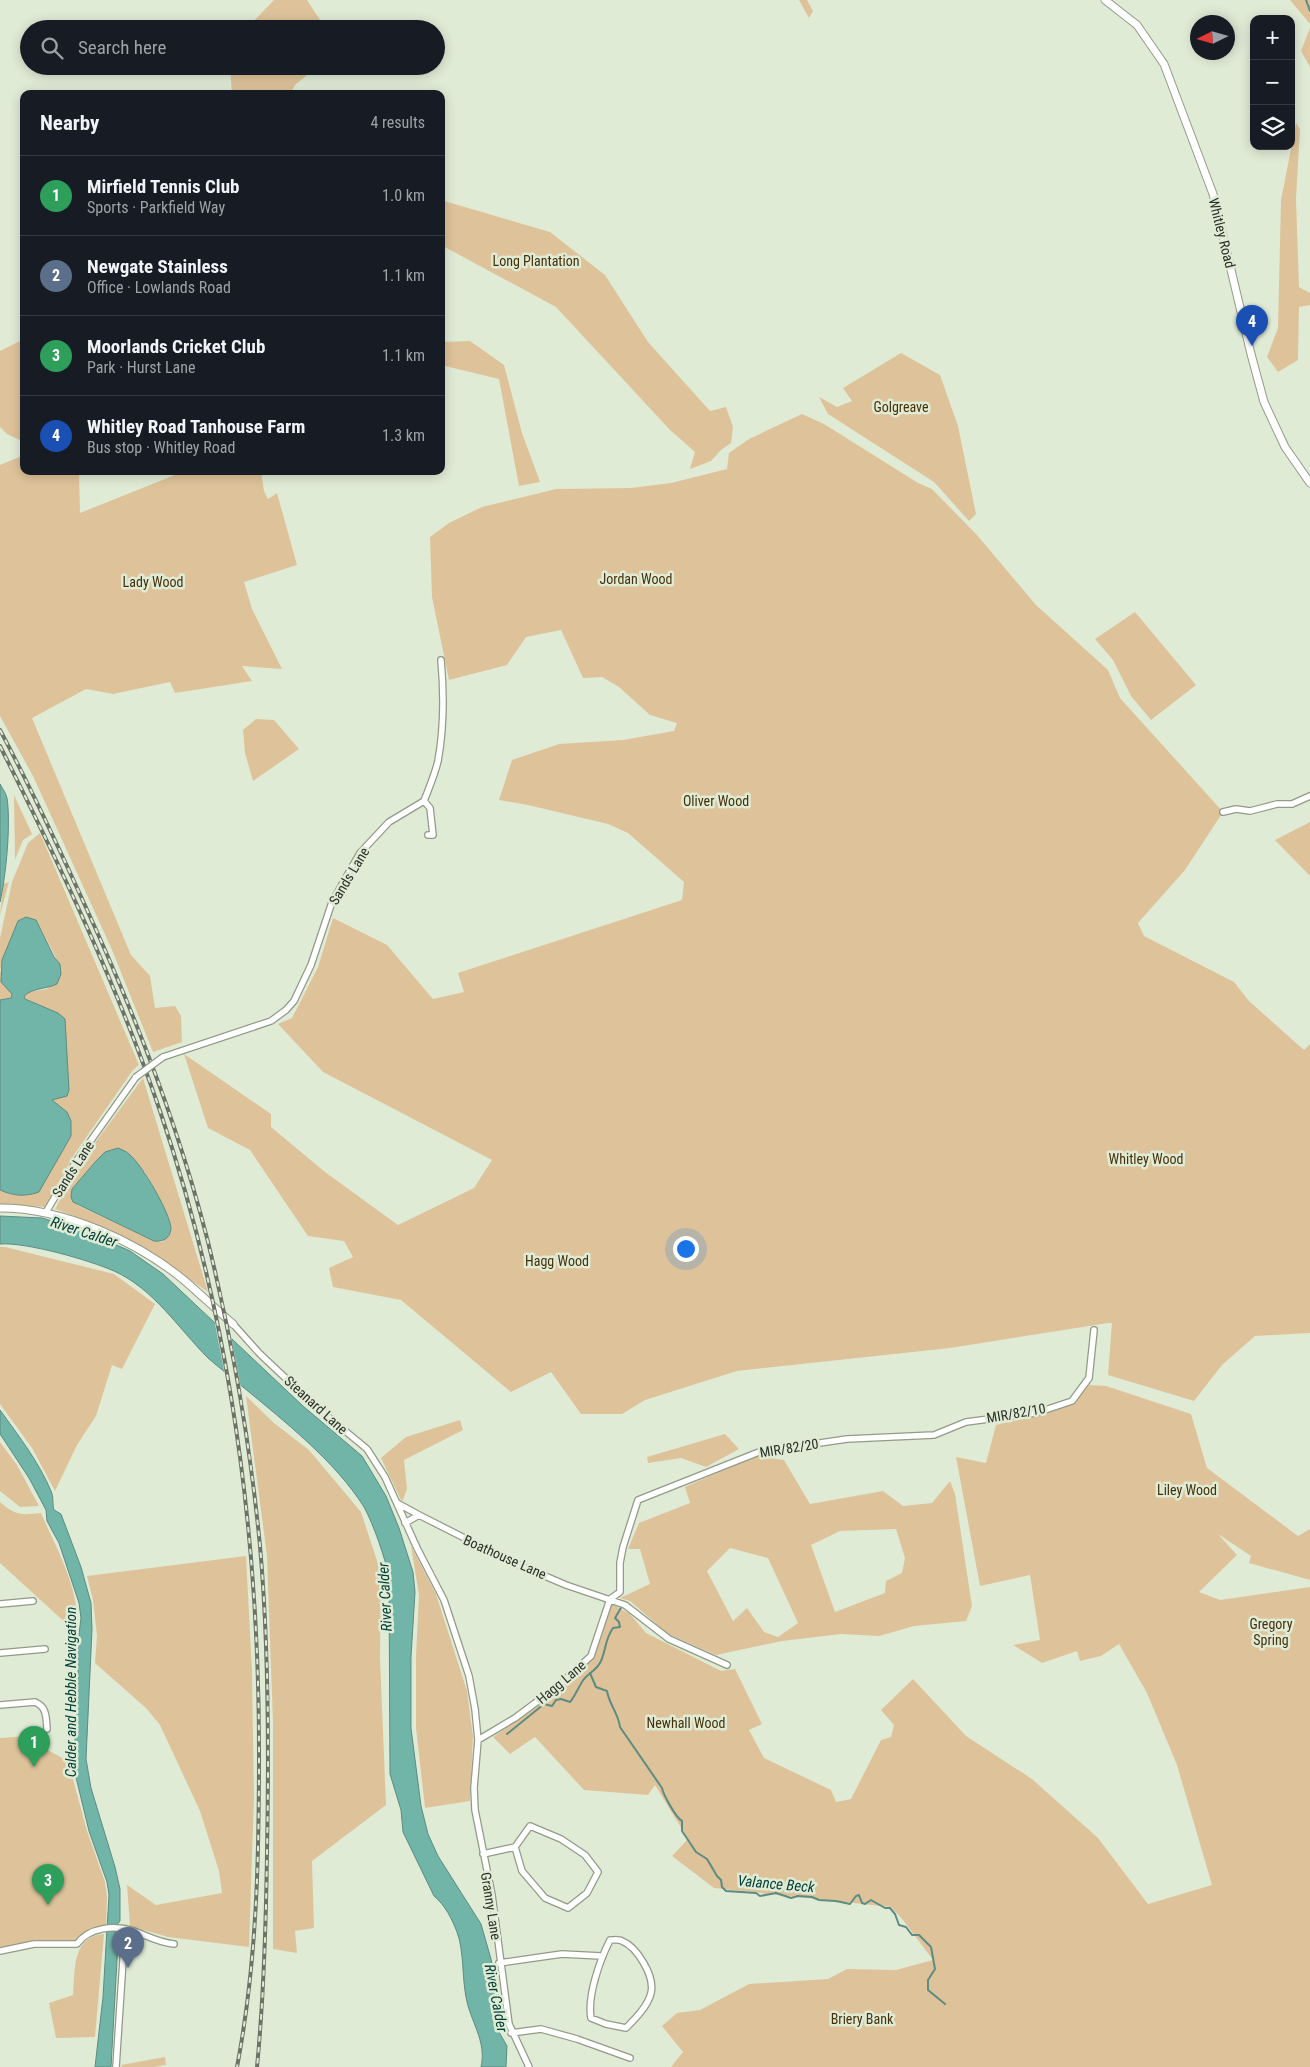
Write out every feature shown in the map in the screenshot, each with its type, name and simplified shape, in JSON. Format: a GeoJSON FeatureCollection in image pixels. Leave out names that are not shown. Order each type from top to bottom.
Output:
{"type":"FeatureCollection","features":[{"type":"Feature","properties":{"kind":"street","name":"Whitley Road"},"geometry":{"type":"LineString","coordinates":[[1105,0],[1136,25],[1164,64],[1213,194],[1250,354],[1264,402],[1285,447],[1310,483]]}},
{"type":"Feature","properties":{"kind":"street"},"geometry":{"type":"LineString","coordinates":[[428,835],[433,835],[430,808],[424,801],[437,763],[442,739],[444,685],[441,660]]}},
{"type":"Feature","properties":{"kind":"street"},"geometry":{"type":"LineString","coordinates":[[1223,812],[1236,810],[1250,811],[1277,804],[1292,804],[1310,796]]}},
{"type":"Feature","properties":{"kind":"street","name":"Sands Lane"},"geometry":{"type":"LineString","coordinates":[[46,1212],[77,1160],[136,1077],[163,1057],[271,1021],[286,1010],[294,1001],[311,965],[332,902],[360,853],[389,822],[424,801]]}},
{"type":"Feature","properties":{"kind":"street","name":"Steanard Lane"},"geometry":{"type":"LineString","coordinates":[[0,1208],[46,1212],[99,1231],[140,1251],[184,1280],[233,1324],[260,1354],[314,1405],[367,1449],[385,1477],[405,1523],[444,1600],[469,1676],[478,1740]]}},
{"type":"Feature","properties":{"kind":"street","name":"MIR/82/10"},"geometry":{"type":"LineString","coordinates":[[934,1435],[966,1422],[1036,1413],[1072,1401],[1089,1378],[1094,1330]]}},
{"type":"Feature","properties":{"kind":"street","name":"MIR/82/20"},"geometry":{"type":"LineString","coordinates":[[652,1494],[759,1452],[847,1439],[934,1435]]}},
{"type":"Feature","properties":{"kind":"street","name":"Hagg Lane"},"geometry":{"type":"LineString","coordinates":[[478,1740],[516,1718],[558,1686],[591,1656],[610,1599],[620,1592],[620,1563],[623,1547],[638,1500],[652,1494]]}},
{"type":"Feature","properties":{"kind":"street","name":"Boathouse Lane"},"geometry":{"type":"LineString","coordinates":[[397,1503],[510,1561],[625,1605],[669,1639],[727,1665]]}},
{"type":"Feature","properties":{"kind":"street"},"geometry":{"type":"LineString","coordinates":[[405,1523],[419,1515]]}},
{"type":"Feature","properties":{"kind":"street"},"geometry":{"type":"LineString","coordinates":[[0,1604],[33,1600]]}},
{"type":"Feature","properties":{"kind":"street"},"geometry":{"type":"LineString","coordinates":[[0,1653],[45,1649]]}},
{"type":"Feature","properties":{"kind":"street"},"geometry":{"type":"LineString","coordinates":[[0,1705],[35,1702],[41,1704],[45,1709],[47,1729]]}},
{"type":"Feature","properties":{"kind":"street","name":"Granny Lane"},"geometry":{"type":"LineString","coordinates":[[478,1740],[474,1788],[475,1810],[492,1895],[499,1963],[511,2033],[529,2067]]}},
{"type":"Feature","properties":{"kind":"street"},"geometry":{"type":"LineString","coordinates":[[483,1854],[516,1847],[530,1826],[561,1839],[585,1855],[598,1872],[587,1893],[568,1908],[545,1898],[522,1871],[516,1847]]}},
{"type":"Feature","properties":{"kind":"street"},"geometry":{"type":"LineString","coordinates":[[0,1951],[34,1944],[77,1944],[86,1934],[96,1929],[131,1930],[166,1944],[174,1944]]}},
{"type":"Feature","properties":{"kind":"street"},"geometry":{"type":"LineString","coordinates":[[116,2067],[122,1930]]}},
{"type":"Feature","properties":{"kind":"street"},"geometry":{"type":"LineString","coordinates":[[610,1940],[620,1940],[632,1948],[651,1975],[651,1993],[639,2015],[626,2028],[606,2024],[591,2018],[590,2009],[601,1956],[610,1940]]}},
{"type":"Feature","properties":{"kind":"street"},"geometry":{"type":"LineString","coordinates":[[499,1963],[562,1954],[601,1956]]}},
{"type":"Feature","properties":{"kind":"street"},"geometry":{"type":"LineString","coordinates":[[511,2033],[540,2029],[577,2039],[630,2058]]}},
{"type":"Feature","properties":{"kind":"green space"},"geometry":{"type":"Polygon","coordinates":[[[274,0],[307,0],[320,20],[255,20],[274,0]]]}},
{"type":"Feature","properties":{"kind":"green space"},"geometry":{"type":"Polygon","coordinates":[[[799,0],[807,0],[813,11],[809,18],[799,0]]]}},
{"type":"Feature","properties":{"kind":"green space"},"geometry":{"type":"Polygon","coordinates":[[[1290,0],[1310,0],[1310,24],[1290,0]]]}},
{"type":"Feature","properties":{"kind":"green space"},"geometry":{"type":"Polygon","coordinates":[[[1310,28],[1310,67],[1301,51],[1310,28]]]}},
{"type":"Feature","properties":{"kind":"green space"},"geometry":{"type":"Polygon","coordinates":[[[231,75],[307,75],[295,85],[292,90],[232,90],[231,75]]]}},
{"type":"Feature","properties":{"kind":"green space"},"geometry":{"type":"Polygon","coordinates":[[[1296,123],[1300,129],[1296,199],[1299,287],[1310,293],[1310,305],[1299,307],[1298,360],[1278,372],[1267,357],[1278,328],[1281,200],[1291,150],[1295,150],[1296,123]]]}},
{"type":"Feature","properties":{"kind":"green space","name":"Long Plantation"},"geometry":{"type":"Polygon","coordinates":[[[445,201],[550,232],[605,275],[648,342],[710,411],[726,407],[733,427],[731,443],[711,461],[690,469],[695,452],[670,430],[556,307],[445,247],[445,201]]]}},
{"type":"Feature","properties":{"kind":"green space"},"geometry":{"type":"Polygon","coordinates":[[[20,341],[20,440],[7,434],[0,427],[0,351],[20,341]]]}},
{"type":"Feature","properties":{"kind":"green space"},"geometry":{"type":"Polygon","coordinates":[[[470,341],[504,365],[522,433],[540,482],[519,486],[499,379],[445,366],[445,342],[470,341]]]}},
{"type":"Feature","properties":{"kind":"green space","name":"Golgreave"},"geometry":{"type":"Polygon","coordinates":[[[901,353],[940,375],[958,426],[976,514],[969,521],[934,482],[828,414],[819,397],[837,407],[852,401],[843,388],[901,353]]]}},
{"type":"Feature","properties":{"kind":"green space"},"geometry":{"type":"Polygon","coordinates":[[[802,414],[824,424],[918,483],[932,489],[977,535],[1036,605],[1108,670],[1120,698],[1223,812],[1185,870],[1138,923],[1144,936],[1234,982],[1249,1001],[1304,1050],[1310,1044],[1310,1333],[1255,1336],[1222,1365],[1194,1401],[1108,1375],[1112,1323],[1108,1323],[950,1348],[737,1371],[645,1400],[622,1414],[581,1414],[551,1372],[511,1392],[401,1300],[333,1287],[329,1268],[353,1257],[344,1241],[308,1236],[250,1150],[208,1128],[184,1054],[271,1114],[271,1127],[325,1172],[398,1225],[474,1188],[492,1160],[323,1072],[278,1024],[292,1018],[318,967],[333,918],[387,945],[433,999],[464,992],[458,973],[682,900],[684,882],[628,833],[608,824],[499,800],[512,760],[559,744],[623,740],[674,731],[677,723],[650,715],[619,687],[602,677],[583,678],[561,630],[526,637],[507,665],[449,680],[432,597],[430,537],[449,523],[482,507],[556,489],[631,488],[671,483],[727,469],[729,453],[749,439],[802,414]]]}},
{"type":"Feature","properties":{"kind":"green space","name":"Lady Wood"},"geometry":{"type":"Polygon","coordinates":[[[20,457],[20,475],[79,475],[80,513],[175,475],[262,475],[264,491],[268,499],[277,493],[297,565],[244,582],[252,609],[282,669],[242,666],[252,681],[175,693],[170,682],[113,694],[86,689],[32,718],[131,955],[150,976],[155,1008],[175,1006],[181,1016],[182,1042],[153,1052],[112,950],[33,776],[0,716],[0,465],[20,457]]]}},
{"type":"Feature","properties":{"kind":"green space"},"geometry":{"type":"Polygon","coordinates":[[[1135,612],[1196,685],[1151,720],[1131,696],[1113,660],[1095,639],[1135,612]]]}},
{"type":"Feature","properties":{"kind":"green space"},"geometry":{"type":"Polygon","coordinates":[[[256,719],[274,720],[299,749],[253,781],[245,753],[243,730],[256,719]]]}},
{"type":"Feature","properties":{"kind":"green space"},"geometry":{"type":"Polygon","coordinates":[[[14,795],[32,834],[23,840],[15,860],[14,795]]]}},
{"type":"Feature","properties":{"kind":"green space"},"geometry":{"type":"Polygon","coordinates":[[[1310,822],[1310,876],[1275,840],[1310,822]]]}},
{"type":"Feature","properties":{"kind":"green space"},"geometry":{"type":"Polygon","coordinates":[[[40,833],[139,1065],[133,1070],[74,1155],[45,1207],[0,1204],[0,1190],[12,1195],[30,1195],[51,1100],[58,1013],[25,999],[24,996],[28,992],[47,989],[61,974],[54,955],[36,921],[18,921],[0,970],[0,938],[12,882],[28,843],[40,833]]]}},
{"type":"Feature","properties":{"kind":"green space"},"geometry":{"type":"Polygon","coordinates":[[[9,882],[0,915],[3,884],[9,882]]]}},
{"type":"Feature","properties":{"kind":"green space"},"geometry":{"type":"Polygon","coordinates":[[[0,970],[7,988],[12,994],[11,998],[0,1000],[0,970]]]}},
{"type":"Feature","properties":{"kind":"green space"},"geometry":{"type":"Polygon","coordinates":[[[143,1078],[208,1292],[151,1253],[103,1227],[55,1209],[80,1163],[143,1078]],[[105,1152],[72,1189],[77,1205],[154,1241],[162,1242],[171,1229],[162,1204],[145,1172],[105,1152]]]}},
{"type":"Feature","properties":{"kind":"green space"},"geometry":{"type":"Polygon","coordinates":[[[0,1247],[114,1274],[155,1304],[122,1369],[112,1365],[96,1416],[77,1445],[55,1491],[32,1448],[0,1404],[0,1247]]]}},
{"type":"Feature","properties":{"kind":"green space"},"geometry":{"type":"Polygon","coordinates":[[[1089,1385],[1106,1386],[1191,1414],[1207,1468],[1298,1536],[1310,1529],[1310,1580],[1249,1563],[1251,1556],[1218,1534],[1237,1555],[1199,1592],[1220,1600],[1310,1587],[1310,2067],[671,2067],[683,2052],[662,2026],[677,2013],[700,2010],[749,1984],[828,1979],[847,1969],[896,1970],[933,1960],[891,1907],[714,1888],[672,1856],[688,1839],[655,1785],[648,1795],[584,1790],[535,1737],[510,1754],[493,1737],[559,1690],[595,1656],[612,1604],[630,1614],[646,1633],[721,1671],[735,1669],[762,1724],[749,1730],[764,1758],[831,1790],[836,1802],[851,1799],[881,1740],[891,1737],[894,1725],[881,1710],[913,1679],[966,1736],[1032,1779],[1098,1838],[1148,1904],[1212,1885],[1177,1765],[1147,1693],[1119,1644],[1101,1656],[1080,1661],[1077,1651],[1042,1663],[1013,1645],[1040,1640],[1030,1575],[980,1586],[956,1457],[986,1463],[996,1425],[1038,1415],[1075,1402],[1089,1385]]]}},
{"type":"Feature","properties":{"kind":"green space"},"geometry":{"type":"Polygon","coordinates":[[[246,1396],[274,1423],[309,1450],[361,1512],[381,1573],[380,1657],[386,1805],[312,1861],[314,1928],[295,1931],[297,1953],[273,1949],[273,1723],[267,1556],[246,1396]]]}},
{"type":"Feature","properties":{"kind":"green space"},"geometry":{"type":"Polygon","coordinates":[[[460,1420],[463,1430],[404,1460],[407,1489],[402,1502],[381,1458],[406,1437],[460,1420]]]}},
{"type":"Feature","properties":{"kind":"green space"},"geometry":{"type":"Polygon","coordinates":[[[725,1434],[739,1449],[706,1467],[681,1458],[648,1463],[647,1457],[725,1434]]]}},
{"type":"Feature","properties":{"kind":"green space"},"geometry":{"type":"Polygon","coordinates":[[[0,1442],[17,1465],[39,1506],[20,1507],[0,1491],[0,1442]]]}},
{"type":"Feature","properties":{"kind":"green space"},"geometry":{"type":"Polygon","coordinates":[[[755,1456],[784,1460],[810,1504],[883,1491],[903,1506],[932,1503],[950,1481],[955,1494],[972,1606],[966,1621],[914,1626],[879,1636],[841,1634],[782,1641],[716,1655],[668,1634],[630,1601],[620,1598],[650,1584],[640,1549],[628,1549],[639,1523],[690,1503],[685,1487],[755,1456]],[[896,1529],[840,1531],[811,1545],[835,1612],[885,1593],[886,1581],[902,1573],[905,1558],[896,1529]],[[730,1548],[707,1571],[733,1621],[747,1608],[764,1632],[778,1637],[798,1623],[768,1558],[730,1548]]]}},
{"type":"Feature","properties":{"kind":"green space"},"geometry":{"type":"Polygon","coordinates":[[[0,1502],[19,1514],[41,1513],[71,1584],[77,1614],[77,1629],[69,1626],[0,1563],[0,1502]]]}},
{"type":"Feature","properties":{"kind":"green space"},"geometry":{"type":"Polygon","coordinates":[[[411,1546],[436,1594],[467,1691],[473,1737],[470,1801],[425,1808],[416,1728],[416,1656],[419,1595],[411,1546]]]}},
{"type":"Feature","properties":{"kind":"green space"},"geometry":{"type":"Polygon","coordinates":[[[246,1556],[252,1671],[254,1797],[249,1947],[168,1937],[130,1926],[127,1885],[156,1905],[222,1893],[219,1871],[200,1811],[160,1725],[147,1709],[95,1663],[97,1636],[93,1600],[87,1576],[246,1556]]]}},
{"type":"Feature","properties":{"kind":"green space"},"geometry":{"type":"Polygon","coordinates":[[[28,1736],[30,1740],[64,1759],[67,1757],[71,1758],[73,1779],[87,1831],[105,1882],[107,1897],[106,1925],[85,1933],[77,1943],[0,1949],[0,1738],[28,1736]]]}},
{"type":"Feature","properties":{"kind":"green space"},"geometry":{"type":"Polygon","coordinates":[[[104,1934],[95,2037],[56,2038],[49,2003],[73,1995],[75,1965],[81,1948],[86,1941],[94,1936],[104,1934]]]}},
{"type":"Feature","properties":{"kind":"green space"},"geometry":{"type":"Polygon","coordinates":[[[165,2057],[166,2065],[122,2067],[121,2065],[165,2057]]]}},
{"type":"Feature","properties":{"kind":"water"},"geometry":{"type":"Polygon","coordinates":[[[0,784],[7,798],[8,835],[6,865],[0,902],[0,784]]]}},
{"type":"Feature","properties":{"kind":"water"},"geometry":{"type":"Polygon","coordinates":[[[26,917],[36,920],[54,957],[60,964],[61,974],[57,984],[31,991],[24,996],[25,999],[58,1013],[65,1019],[69,1090],[67,1096],[52,1100],[67,1112],[71,1121],[71,1136],[39,1192],[19,1195],[0,1190],[0,1000],[11,998],[12,994],[1,982],[2,960],[18,921],[26,917]]]}},
{"type":"Feature","properties":{"kind":"water"},"geometry":{"type":"Polygon","coordinates":[[[118,1148],[127,1152],[141,1167],[161,1201],[171,1229],[165,1239],[154,1241],[73,1202],[71,1197],[72,1189],[105,1152],[118,1148]]]}},
{"type":"Feature","properties":{"kind":"water","name":"River Calder"},"geometry":{"type":"Polygon","coordinates":[[[0,1216],[42,1218],[85,1231],[130,1251],[163,1274],[303,1406],[362,1456],[386,1496],[399,1528],[413,1572],[415,1592],[411,1657],[411,1728],[421,1806],[428,1834],[438,1856],[481,1924],[499,1998],[498,2026],[499,2032],[507,2046],[506,2067],[481,2067],[482,2048],[466,1997],[461,1947],[457,1932],[448,1912],[434,1896],[403,1832],[401,1810],[390,1774],[389,1578],[379,1542],[364,1507],[339,1474],[308,1442],[208,1358],[165,1310],[141,1288],[114,1271],[89,1262],[41,1249],[0,1244],[0,1216]]]}},
{"type":"Feature","properties":{"kind":"water"},"geometry":{"type":"Polygon","coordinates":[[[0,1410],[28,1449],[46,1480],[52,1494],[54,1510],[61,1514],[81,1567],[91,1603],[92,1629],[86,1759],[91,1788],[120,1889],[120,1921],[116,1926],[115,1934],[118,1942],[111,2067],[95,2067],[103,1997],[109,1895],[107,1882],[89,1831],[73,1765],[78,1698],[78,1643],[81,1618],[79,1603],[59,1543],[47,1521],[46,1510],[29,1478],[0,1434],[0,1410]]]}},
{"type":"Feature","properties":{"kind":"pier"},"geometry":{"type":"Polygon","coordinates":[[[214,1319],[231,1336],[241,1388],[225,1375],[214,1319]]]}},
{"type":"Feature","properties":{"kind":"waterway"},"geometry":{"type":"LineString","coordinates":[[1306,0],[1310,11]]}},
{"type":"Feature","properties":{"kind":"waterway"},"geometry":{"type":"LineString","coordinates":[[507,1734],[544,1704],[552,1706],[556,1700],[561,1699],[570,1702],[584,1679],[599,1664],[603,1657],[608,1636],[613,1628],[620,1627],[619,1622],[615,1618],[622,1606]]}},
{"type":"Feature","properties":{"kind":"waterway","name":"Valance Beck"},"geometry":{"type":"LineString","coordinates":[[590,1673],[596,1687],[607,1691],[620,1727],[662,1788],[673,1811],[682,1821],[682,1831],[696,1852],[707,1859],[726,1891],[756,1893],[760,1896],[776,1893],[791,1898],[798,1896],[812,1897],[819,1900],[850,1904],[859,1895],[862,1903],[865,1904],[871,1900],[885,1908],[890,1908],[895,1914],[899,1925],[906,1927],[912,1935],[919,1935],[931,1947],[935,1969],[928,1980],[928,1990],[945,2004]]}},
{"type":"Feature","properties":{"kind":"railway"},"geometry":{"type":"LineString","coordinates":[[0,730],[46,820],[88,912],[123,991],[155,1072],[196,1196],[232,1352],[256,1507],[267,1660],[266,1906],[257,2067]]}},
{"type":"Feature","properties":{"kind":"railway"},"geometry":{"type":"LineString","coordinates":[[0,746],[44,835],[126,1018],[160,1111],[184,1189],[205,1268],[222,1347],[236,1427],[246,1508],[258,1671],[259,1792],[253,1950],[244,2028],[237,2067]]}},
{"type":"Feature","properties":{"kind":"place","name":"Whitley Road Tanhouse Farm"},"geometry":{"type":"Point","coordinates":[1252,346]}},
{"type":"Feature","properties":{"kind":"place","name":"Mirfield Tennis Club"},"geometry":{"type":"Point","coordinates":[34,1767]}},
{"type":"Feature","properties":{"kind":"place","name":"Moorlands Cricket Club"},"geometry":{"type":"Point","coordinates":[48,1905]}},
{"type":"Feature","properties":{"kind":"place","name":"Newgate Stainless"},"geometry":{"type":"Point","coordinates":[128,1968]}},
{"type":"Feature","properties":{"kind":"park label","name":"Jordan Wood"},"geometry":{"type":"Point","coordinates":[636,579]}},
{"type":"Feature","properties":{"kind":"park label","name":"Oliver Wood"},"geometry":{"type":"Point","coordinates":[716,801]}},
{"type":"Feature","properties":{"kind":"park label","name":"Whitley Wood"},"geometry":{"type":"Point","coordinates":[1146,1159]}},
{"type":"Feature","properties":{"kind":"park label","name":"Hagg Wood"},"geometry":{"type":"Point","coordinates":[557,1261]}},
{"type":"Feature","properties":{"kind":"park label","name":"Liley Wood"},"geometry":{"type":"Point","coordinates":[1187,1490]}},
{"type":"Feature","properties":{"kind":"park label","name":"Gregory Spring"},"geometry":{"type":"Point","coordinates":[1271,1632]}},
{"type":"Feature","properties":{"kind":"park label","name":"Newhall Wood"},"geometry":{"type":"Point","coordinates":[686,1723]}},
{"type":"Feature","properties":{"kind":"park label","name":"Briery Bank"},"geometry":{"type":"Point","coordinates":[862,2019]}},
{"type":"Feature","properties":{"kind":"water label","name":"Calder and Hebble Navigation"},"geometry":{"type":"Point","coordinates":[71,1692]}}]}
